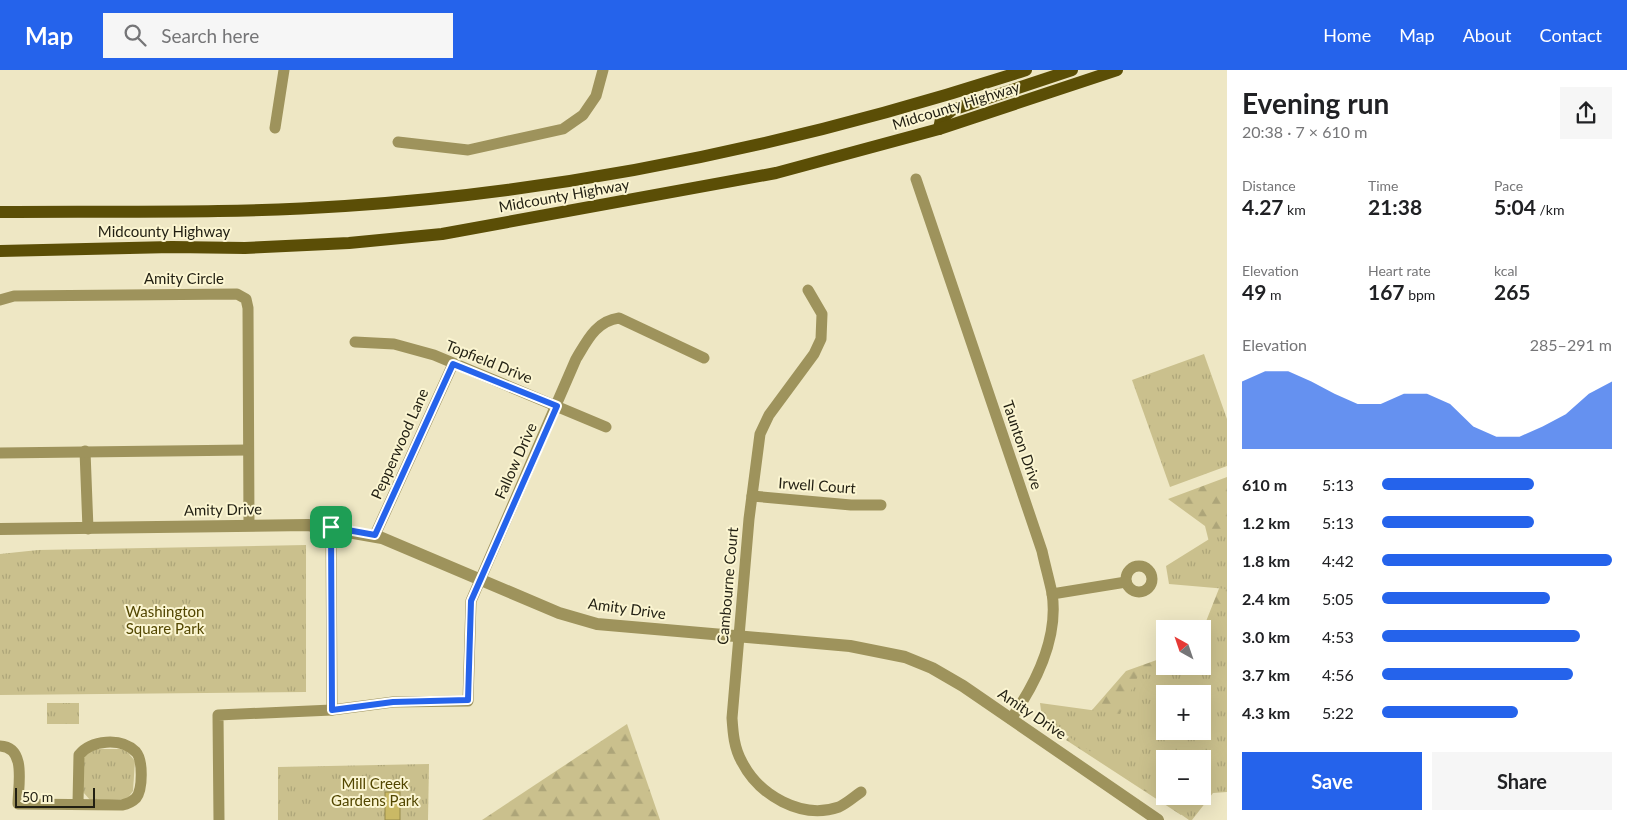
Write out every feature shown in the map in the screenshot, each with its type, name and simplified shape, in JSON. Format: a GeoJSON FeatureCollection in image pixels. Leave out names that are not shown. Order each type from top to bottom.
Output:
{"type":"FeatureCollection","features":[{"type":"Feature","properties":{"kind":"main road","name":"Midcounty Highway"},"geometry":{"type":"LineString","coordinates":[[0,212],[244,211],[347,206],[438,198],[608,175],[771,142],[854,121],[1026,70]]}},
{"type":"Feature","properties":{"kind":"main road"},"geometry":{"type":"LineString","coordinates":[[939,129],[941,118],[952,110],[1072,70]]}},
{"type":"Feature","properties":{"kind":"main road","name":"Midcounty Highway"},"geometry":{"type":"LineString","coordinates":[[0,251],[172,247],[245,248],[350,243],[442,234],[776,173],[939,129],[1117,70]]}},
{"type":"Feature","properties":{"kind":"street"},"geometry":{"type":"LineString","coordinates":[[275,128],[284,70]]}},
{"type":"Feature","properties":{"kind":"street"},"geometry":{"type":"LineString","coordinates":[[398,142],[468,150],[563,129],[583,115],[596,96],[603,70]]}},
{"type":"Feature","properties":{"kind":"street","name":"Taunton Drive"},"geometry":{"type":"LineString","coordinates":[[916,179],[1042,551],[1052,594],[1052,626],[1043,662],[1026,698],[1011,719]]}},
{"type":"Feature","properties":{"kind":"street","name":"Cambourne Court"},"geometry":{"type":"LineString","coordinates":[[808,290],[822,314],[821,339],[814,354],[769,415],[760,434],[752,496],[732,718],[734,735],[741,761],[753,780],[768,793],[789,805],[810,809],[829,809],[840,806],[861,792]]}},
{"type":"Feature","properties":{"kind":"street","name":"Amity Circle"},"geometry":{"type":"LineString","coordinates":[[0,300],[14,296],[227,294],[237,294],[246,299],[248,308],[249,525]]}},
{"type":"Feature","properties":{"kind":"street","name":"Fallow Drive"},"geometry":{"type":"LineString","coordinates":[[332,710],[393,702],[468,700],[469,612],[471,601],[576,359],[597,327],[610,320],[619,318],[704,358]]}},
{"type":"Feature","properties":{"kind":"street","name":"Topfield Drive"},"geometry":{"type":"LineString","coordinates":[[355,342],[394,344],[434,355],[606,427]]}},
{"type":"Feature","properties":{"kind":"street","name":"Pepperwood Lane"},"geometry":{"type":"LineString","coordinates":[[375,535],[453,364]]}},
{"type":"Feature","properties":{"kind":"street"},"geometry":{"type":"LineString","coordinates":[[0,453],[248,450]]}},
{"type":"Feature","properties":{"kind":"street"},"geometry":{"type":"LineString","coordinates":[[85,452],[88,529]]}},
{"type":"Feature","properties":{"kind":"street","name":"Irwell Court"},"geometry":{"type":"LineString","coordinates":[[752,496],[881,505]]}},
{"type":"Feature","properties":{"kind":"street","name":"Amity Drive"},"geometry":{"type":"LineString","coordinates":[[0,529],[249,525],[331,527],[375,535],[559,613],[597,624],[850,646],[905,657],[932,668],[963,686],[1158,820]]}},
{"type":"Feature","properties":{"kind":"street"},"geometry":{"type":"LineString","coordinates":[[219,820],[218,716],[332,710],[331,527]]}},
{"type":"Feature","properties":{"kind":"street"},"geometry":{"type":"LineString","coordinates":[[1052,594],[1126,582]]}},
{"type":"Feature","properties":{"kind":"street"},"geometry":{"type":"LineString","coordinates":[[0,746],[11,750],[19,762],[18,804],[78,803],[122,805],[130,802],[139,792],[140,764],[138,754],[131,748],[122,745],[96,742],[83,750],[79,755],[78,803]]}},
{"type":"Feature","properties":{"kind":"green space"},"geometry":{"type":"Polygon","coordinates":[[[1204,354],[1227,419],[1227,466],[1170,487],[1132,380],[1204,354]]]}},
{"type":"Feature","properties":{"kind":"green space"},"geometry":{"type":"Polygon","coordinates":[[[1227,477],[1227,776],[1211,765],[1211,750],[1156,750],[1156,799],[1066,740],[1126,671],[1156,660],[1156,675],[1211,675],[1211,620],[1207,620],[1220,586],[1205,526],[1168,499],[1227,477]]]}},
{"type":"Feature","properties":{"kind":"green space"},"geometry":{"type":"Polygon","coordinates":[[[1227,528],[1227,589],[1169,584],[1166,566],[1227,528]]]}},
{"type":"Feature","properties":{"kind":"green space","name":"Washington Square Park"},"geometry":{"type":"Polygon","coordinates":[[[306,545],[306,692],[0,695],[0,554],[38,550],[306,545]]]}},
{"type":"Feature","properties":{"kind":"green space"},"geometry":{"type":"Polygon","coordinates":[[[1227,593],[1227,792],[1213,793],[1211,796],[1211,750],[1156,750],[1156,797],[1042,718],[1040,703],[1120,714],[1138,676],[1156,669],[1156,675],[1211,675],[1211,625],[1227,593]]]}},
{"type":"Feature","properties":{"kind":"green space"},"geometry":{"type":"Polygon","coordinates":[[[47,703],[79,703],[79,724],[47,724],[47,703]]]}},
{"type":"Feature","properties":{"kind":"green space"},"geometry":{"type":"Polygon","coordinates":[[[627,724],[660,820],[482,820],[627,724]]]}},
{"type":"Feature","properties":{"kind":"green space"},"geometry":{"type":"Polygon","coordinates":[[[88,749],[125,749],[135,761],[133,791],[127,799],[91,801],[83,792],[82,759],[88,749]]]}},
{"type":"Feature","properties":{"kind":"green space","name":"Mill Creek Gardens Park"},"geometry":{"type":"Polygon","coordinates":[[[429,764],[428,820],[278,820],[278,767],[429,764]]]}},
{"type":"Feature","properties":{"kind":"green space"},"geometry":{"type":"Polygon","coordinates":[[[1166,805],[1188,805],[1181,815],[1166,805]]]}},
{"type":"Feature","properties":{"kind":"green space"},"geometry":{"type":"Polygon","coordinates":[[[1167,805],[1204,805],[1192,820],[1189,820],[1167,805]]]}},
{"type":"Feature","properties":{"kind":"shaded area"},"geometry":{"type":"Polygon","coordinates":[[[385,792],[400,792],[400,820],[385,820],[385,792]]]}},
{"type":"Feature","properties":{"kind":"route"},"geometry":{"type":"LineString","coordinates":[[453,364],[557,406],[471,601],[469,612],[468,700],[393,702],[332,710],[331,527],[375,535],[453,364]]}}]}
